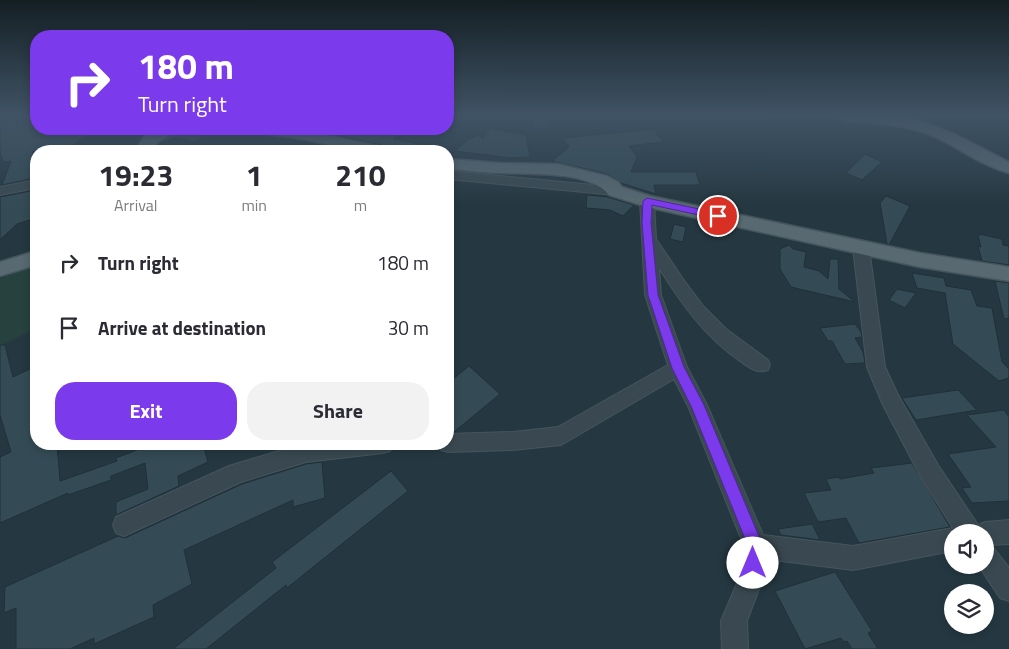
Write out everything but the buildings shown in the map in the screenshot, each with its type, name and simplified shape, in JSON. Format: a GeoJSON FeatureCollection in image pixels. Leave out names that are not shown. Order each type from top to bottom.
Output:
{"type":"FeatureCollection","features":[{"type":"Feature","properties":{"kind":"main road"},"geometry":{"type":"LineString","coordinates":[[966,146],[1009,168]]}},
{"type":"Feature","properties":{"kind":"main road"},"geometry":{"type":"LineString","coordinates":[[454,164],[500,168],[558,169],[600,180],[612,186],[616,191],[647,201],[860,248],[920,260],[1009,274]]}},
{"type":"Feature","properties":{"kind":"main road"},"geometry":{"type":"LineString","coordinates":[[0,269],[30,260]]}},
{"type":"Feature","properties":{"kind":"street"},"geometry":{"type":"LineString","coordinates":[[454,176],[616,191]]}},
{"type":"Feature","properties":{"kind":"street"},"geometry":{"type":"LineString","coordinates":[[0,192],[30,185]]}},
{"type":"Feature","properties":{"kind":"street"},"geometry":{"type":"LineString","coordinates":[[647,201],[653,295],[678,368],[697,405],[756,546],[750,580],[734,622],[735,649]]}},
{"type":"Feature","properties":{"kind":"street"},"geometry":{"type":"LineString","coordinates":[[648,240],[680,287],[710,325],[732,345],[761,365]]}},
{"type":"Feature","properties":{"kind":"street"},"geometry":{"type":"LineString","coordinates":[[860,248],[876,367],[890,398],[930,472],[964,524]]}},
{"type":"Feature","properties":{"kind":"street"},"geometry":{"type":"LineString","coordinates":[[454,443],[513,441],[561,436],[678,368]]}},
{"type":"Feature","properties":{"kind":"street"},"geometry":{"type":"LineString","coordinates":[[124,525],[237,473],[306,452],[325,450]]}},
{"type":"Feature","properties":{"kind":"street"},"geometry":{"type":"LineString","coordinates":[[994,533],[1009,532]]}},
{"type":"Feature","properties":{"kind":"street"},"geometry":{"type":"LineString","coordinates":[[756,546],[853,558],[944,541]]}},
{"type":"Feature","properties":{"kind":"street"},"geometry":{"type":"LineString","coordinates":[[994,568],[1009,589]]}},
{"type":"Feature","properties":{"kind":"green space"},"geometry":{"type":"Polygon","coordinates":[[[30,267],[30,331],[0,346],[0,279],[30,267]]]}},
{"type":"Feature","properties":{"kind":"route"},"geometry":{"type":"LineString","coordinates":[[718,216],[647,201],[646,223],[653,295],[678,368],[697,405],[756,546],[753,563]]}}]}
